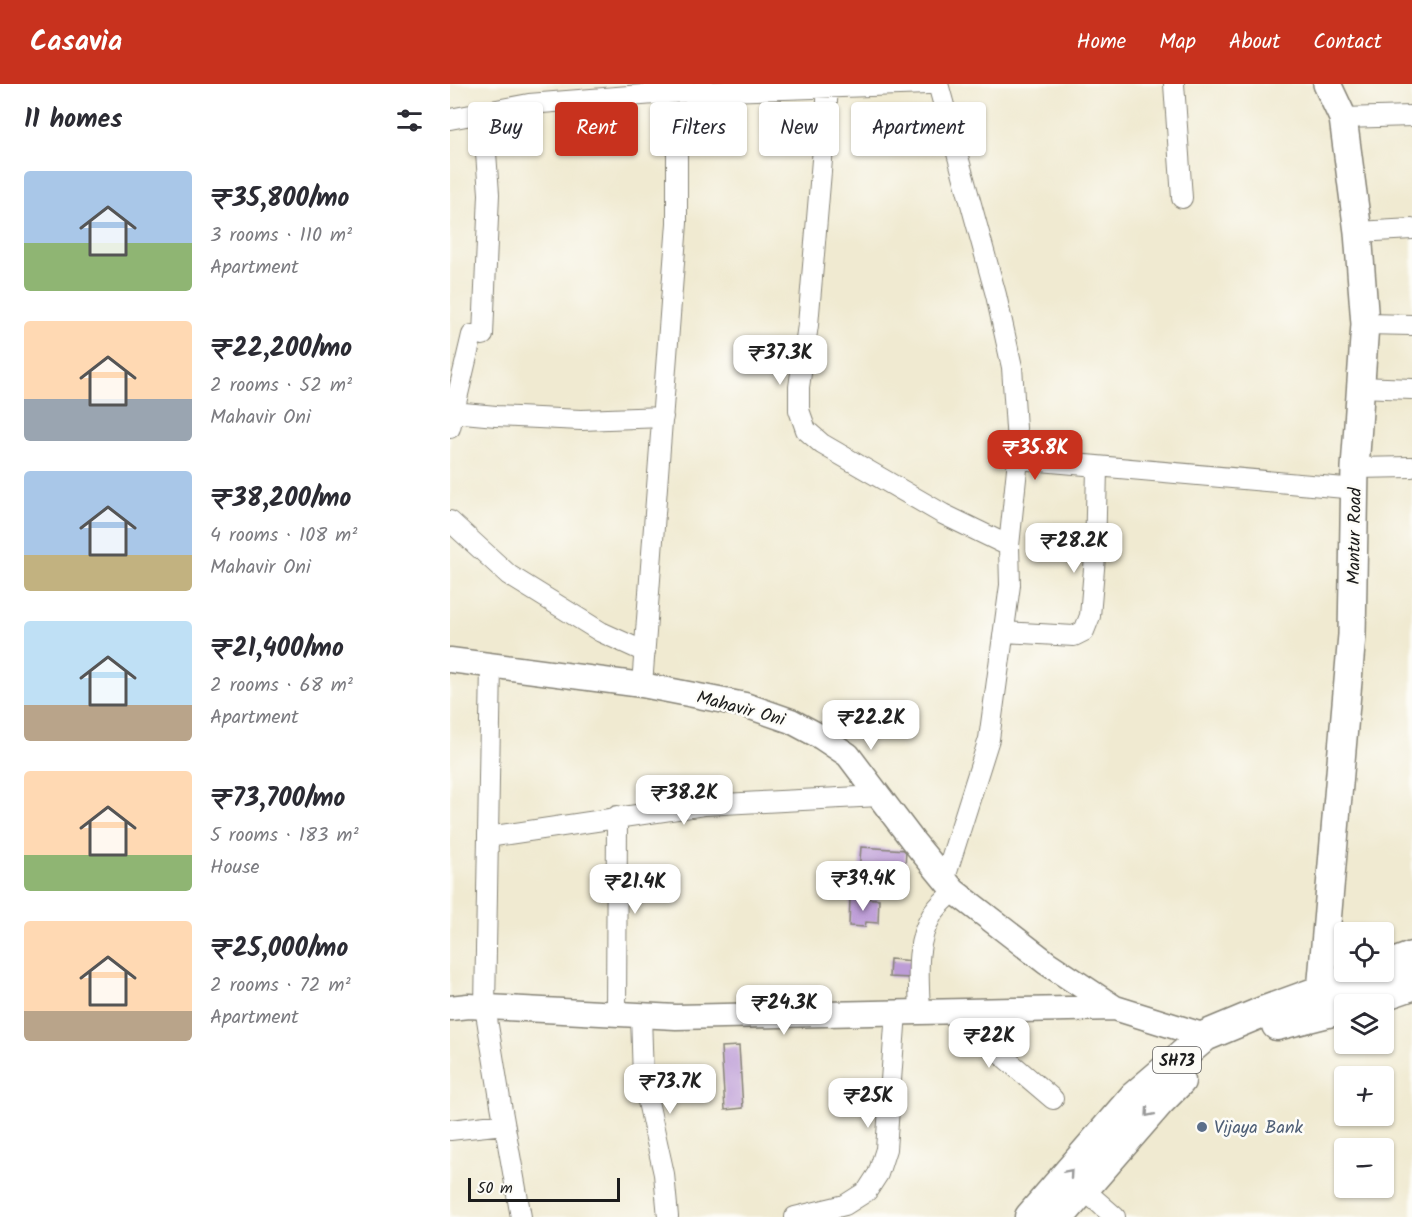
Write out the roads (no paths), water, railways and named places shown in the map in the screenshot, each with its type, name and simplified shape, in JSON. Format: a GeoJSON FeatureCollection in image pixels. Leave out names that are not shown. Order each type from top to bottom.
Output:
{"type":"FeatureCollection","features":[{"type":"Feature","properties":{"kind":"main road","name":"Mantur Road"},"geometry":{"type":"LineString","coordinates":[[1327,84],[1343,118],[1358,232],[1365,324],[1355,479],[1353,635],[1332,999]]}},
{"type":"Feature","properties":{"kind":"main road"},"geometry":{"type":"LineString","coordinates":[[1394,964],[1412,957]]}},
{"type":"Feature","properties":{"kind":"main road","name":"SH73"},"geometry":{"type":"LineString","coordinates":[[1030,1217],[1198,1064],[1228,1045],[1280,1024],[1332,999],[1357,982]]}},
{"type":"Feature","properties":{"kind":"main road"},"geometry":{"type":"LineString","coordinates":[[1388,994],[1412,986]]}},
{"type":"Feature","properties":{"kind":"main road","name":"SH73"},"geometry":{"type":"LineString","coordinates":[[1059,1217],[1083,1189],[1134,1097],[1205,1036],[1265,1011],[1332,999]]}},
{"type":"Feature","properties":{"kind":"street"},"geometry":{"type":"LineString","coordinates":[[539,102],[592,91],[667,93],[928,84]]}},
{"type":"Feature","properties":{"kind":"street"},"geometry":{"type":"LineString","coordinates":[[795,1217],[845,1205],[867,1191],[878,1174],[886,1149],[922,934],[949,885],[989,740],[1005,632],[1010,585],[1009,546],[1018,459],[1012,367],[996,295],[938,84]]}},
{"type":"Feature","properties":{"kind":"street"},"geometry":{"type":"LineString","coordinates":[[1174,84],[1182,198]]}},
{"type":"Feature","properties":{"kind":"street"},"geometry":{"type":"LineString","coordinates":[[828,88],[808,325],[799,387],[799,410],[806,430],[822,444],[943,514],[1009,546]]}},
{"type":"Feature","properties":{"kind":"street"},"geometry":{"type":"LineString","coordinates":[[642,685],[677,223],[677,119],[667,93]]}},
{"type":"Feature","properties":{"kind":"street"},"geometry":{"type":"LineString","coordinates":[[450,119],[468,115]]}},
{"type":"Feature","properties":{"kind":"street"},"geometry":{"type":"LineString","coordinates":[[1343,118],[1412,116]]}},
{"type":"Feature","properties":{"kind":"street"},"geometry":{"type":"LineString","coordinates":[[486,156],[489,195],[477,335],[452,420],[496,416],[580,420],[663,417]]}},
{"type":"Feature","properties":{"kind":"street"},"geometry":{"type":"LineString","coordinates":[[1358,232],[1412,229]]}},
{"type":"Feature","properties":{"kind":"street"},"geometry":{"type":"LineString","coordinates":[[1365,324],[1412,325]]}},
{"type":"Feature","properties":{"kind":"street"},"geometry":{"type":"LineString","coordinates":[[1360,387],[1412,389]]}},
{"type":"Feature","properties":{"kind":"street"},"geometry":{"type":"LineString","coordinates":[[1018,459],[1097,468],[1355,479],[1412,467]]}},
{"type":"Feature","properties":{"kind":"street"},"geometry":{"type":"LineString","coordinates":[[1005,632],[1074,636],[1084,631],[1090,616],[1092,592],[1097,468]]}},
{"type":"Feature","properties":{"kind":"street"},"geometry":{"type":"LineString","coordinates":[[450,521],[509,575],[601,632],[645,652]]}},
{"type":"Feature","properties":{"kind":"street","name":"Mahavir Oni"},"geometry":{"type":"LineString","coordinates":[[450,660],[642,685],[745,705],[791,721],[848,755],[949,885],[1047,963],[1115,1008],[1205,1036]]}},
{"type":"Feature","properties":{"kind":"street"},"geometry":{"type":"LineString","coordinates":[[491,665],[485,1007],[521,1217]]}},
{"type":"Feature","properties":{"kind":"street"},"geometry":{"type":"LineString","coordinates":[[488,837],[617,816],[704,805],[879,796]]}},
{"type":"Feature","properties":{"kind":"street"},"geometry":{"type":"LineString","coordinates":[[616,1014],[617,816]]}},
{"type":"Feature","properties":{"kind":"street"},"geometry":{"type":"LineString","coordinates":[[450,1008],[485,1007],[676,1017],[1115,1008]]}},
{"type":"Feature","properties":{"kind":"street"},"geometry":{"type":"LineString","coordinates":[[950,1011],[1053,1099]]}},
{"type":"Feature","properties":{"kind":"street"},"geometry":{"type":"LineString","coordinates":[[640,1015],[643,1079],[664,1174],[668,1217]]}},
{"type":"Feature","properties":{"kind":"street"},"geometry":{"type":"LineString","coordinates":[[450,1130],[504,1124]]}},
{"type":"Feature","properties":{"kind":"street"},"geometry":{"type":"LineString","coordinates":[[1083,1189],[1115,1217]]}},
{"type":"Feature","properties":{"kind":"place","name":"Vijaya Bank"},"geometry":{"type":"Point","coordinates":[1202,1127]}}]}
